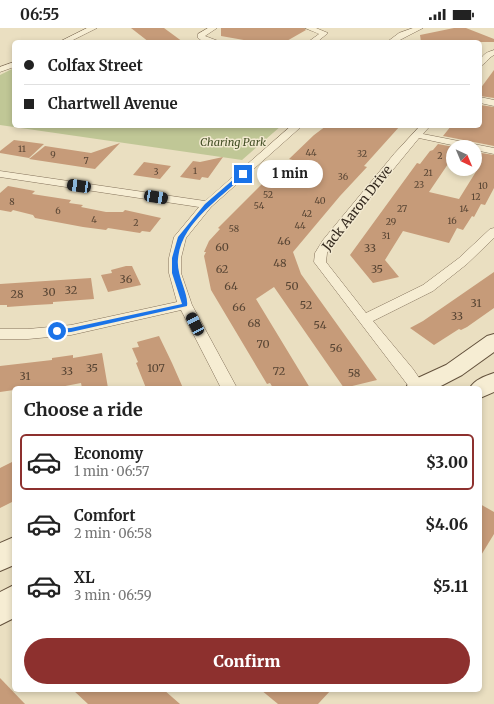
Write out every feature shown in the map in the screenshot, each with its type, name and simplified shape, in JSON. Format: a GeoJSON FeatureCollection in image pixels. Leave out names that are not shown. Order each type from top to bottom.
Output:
{"type":"FeatureCollection","features":[{"type":"Feature","properties":{"kind":"street"},"geometry":{"type":"LineString","coordinates":[[67,40],[93,28]]}},
{"type":"Feature","properties":{"kind":"street"},"geometry":{"type":"LineString","coordinates":[[208,40],[201,36],[213,28]]}},
{"type":"Feature","properties":{"kind":"street"},"geometry":{"type":"LineString","coordinates":[[309,28],[324,33],[315,40]]}},
{"type":"Feature","properties":{"kind":"street"},"geometry":{"type":"LineString","coordinates":[[394,40],[419,28]]}},
{"type":"Feature","properties":{"kind":"street"},"geometry":{"type":"LineString","coordinates":[[482,61],[486,56],[494,52]]}},
{"type":"Feature","properties":{"kind":"street"},"geometry":{"type":"LineString","coordinates":[[0,70],[12,65]]}},
{"type":"Feature","properties":{"kind":"street"},"geometry":{"type":"LineString","coordinates":[[482,100],[494,103]]}},
{"type":"Feature","properties":{"kind":"street"},"geometry":{"type":"LineString","coordinates":[[228,386],[185,305],[175,273],[175,258],[180,237],[207,205],[295,128]]}},
{"type":"Feature","properties":{"kind":"street","name":"Jack Aaron Drive"},"geometry":{"type":"LineString","coordinates":[[417,386],[320,262],[321,253],[398,156],[423,128]]}},
{"type":"Feature","properties":{"kind":"street"},"geometry":{"type":"LineString","coordinates":[[416,135],[446,141]]}},
{"type":"Feature","properties":{"kind":"street"},"geometry":{"type":"LineString","coordinates":[[482,148],[494,151]]}},
{"type":"Feature","properties":{"kind":"street"},"geometry":{"type":"LineString","coordinates":[[0,174],[207,205]]}},
{"type":"Feature","properties":{"kind":"street"},"geometry":{"type":"LineString","coordinates":[[364,320],[428,288],[462,261],[494,232]]}},
{"type":"Feature","properties":{"kind":"street"},"geometry":{"type":"LineString","coordinates":[[0,334],[28,334],[71,330],[185,305]]}},
{"type":"Feature","properties":{"kind":"street"},"geometry":{"type":"LineString","coordinates":[[422,386],[454,370],[494,341]]}},
{"type":"Feature","properties":{"kind":"street"},"geometry":{"type":"LineString","coordinates":[[482,389],[494,381]]}},
{"type":"Feature","properties":{"kind":"street"},"geometry":{"type":"LineString","coordinates":[[0,558],[12,551]]}},
{"type":"Feature","properties":{"kind":"street"},"geometry":{"type":"LineString","coordinates":[[0,610],[12,601]]}},
{"type":"Feature","properties":{"kind":"green space","name":"Charing Park"},"geometry":{"type":"Polygon","coordinates":[[[12,69],[12,127],[0,125],[0,75],[12,69]]]}},
{"type":"Feature","properties":{"kind":"green space","name":"Charing Park"},"geometry":{"type":"Polygon","coordinates":[[[21,128],[279,128],[242,160],[21,128]]]}},
{"type":"Feature","properties":{"kind":"building"},"geometry":{"type":"Polygon","coordinates":[[[131,28],[164,28],[180,40],[146,40],[131,28]]]}},
{"type":"Feature","properties":{"kind":"building"},"geometry":{"type":"Polygon","coordinates":[[[221,28],[304,28],[306,30],[288,40],[244,40],[221,36],[221,28]]]}},
{"type":"Feature","properties":{"kind":"building"},"geometry":{"type":"Polygon","coordinates":[[[454,28],[466,28],[494,39],[494,42],[482,42],[482,40],[421,40],[420,35],[454,28]]]}},
{"type":"Feature","properties":{"kind":"building"},"geometry":{"type":"Polygon","coordinates":[[[494,70],[494,98],[482,96],[482,86],[494,70]]]}},
{"type":"Feature","properties":{"kind":"building"},"geometry":{"type":"Polygon","coordinates":[[[482,105],[494,107],[494,146],[482,144],[482,140],[463,140],[443,136],[449,128],[482,128],[482,105]]]}},
{"type":"Feature","properties":{"kind":"building"},"geometry":{"type":"Polygon","coordinates":[[[323,128],[398,128],[364,166],[367,167],[340,196],[293,252],[301,274],[377,380],[352,386],[343,386],[274,287],[256,299],[309,386],[272,386],[270,383],[267,384],[211,290],[204,256],[206,252],[204,252],[209,241],[220,229],[218,228],[270,176],[300,162],[289,159],[323,128]]]}},
{"type":"Feature","properties":{"kind":"building"},"geometry":{"type":"Polygon","coordinates":[[[14,140],[44,144],[29,158],[0,153],[0,151],[14,140]]]}},
{"type":"Feature","properties":{"kind":"building"},"geometry":{"type":"Polygon","coordinates":[[[120,143],[95,169],[29,159],[45,146],[91,153],[120,143]]]}},
{"type":"Feature","properties":{"kind":"building"},"geometry":{"type":"Polygon","coordinates":[[[438,144],[446,146],[446,167],[429,192],[459,199],[473,176],[482,176],[482,153],[494,155],[494,188],[485,205],[481,204],[474,217],[472,216],[463,230],[457,228],[449,243],[403,231],[385,260],[399,277],[373,283],[350,255],[417,163],[420,164],[430,151],[433,150],[438,144]]]}},
{"type":"Feature","properties":{"kind":"building"},"geometry":{"type":"Polygon","coordinates":[[[223,157],[208,178],[202,177],[200,180],[180,177],[193,161],[200,162],[223,157]]]}},
{"type":"Feature","properties":{"kind":"building"},"geometry":{"type":"Polygon","coordinates":[[[144,162],[171,166],[160,179],[133,175],[144,162]]]}},
{"type":"Feature","properties":{"kind":"building"},"geometry":{"type":"Polygon","coordinates":[[[8,186],[35,191],[32,194],[71,200],[69,203],[83,205],[81,207],[106,212],[123,212],[125,210],[161,218],[150,232],[142,231],[140,233],[108,228],[106,230],[83,227],[35,218],[33,215],[13,210],[11,212],[0,210],[0,193],[8,186]]]}},
{"type":"Feature","properties":{"kind":"building"},"geometry":{"type":"Polygon","coordinates":[[[132,266],[141,285],[108,292],[101,275],[112,273],[111,270],[132,266]]]}},
{"type":"Feature","properties":{"kind":"building"},"geometry":{"type":"Polygon","coordinates":[[[494,272],[494,308],[467,327],[461,330],[459,329],[434,345],[410,328],[423,321],[494,272]]]}},
{"type":"Feature","properties":{"kind":"building"},"geometry":{"type":"Polygon","coordinates":[[[91,278],[94,299],[53,302],[53,304],[7,307],[7,305],[0,305],[0,284],[91,278]]]}},
{"type":"Feature","properties":{"kind":"building"},"geometry":{"type":"Polygon","coordinates":[[[159,336],[182,386],[145,386],[132,348],[139,347],[137,342],[159,336]]]}},
{"type":"Feature","properties":{"kind":"building"},"geometry":{"type":"Polygon","coordinates":[[[102,353],[108,386],[82,386],[81,383],[65,386],[12,386],[12,390],[0,392],[0,366],[52,360],[52,358],[73,355],[73,358],[102,353]]]}},
{"type":"Feature","properties":{"kind":"building"},"geometry":{"type":"Polygon","coordinates":[[[12,462],[12,502],[0,508],[0,468],[12,462]]]}},
{"type":"Feature","properties":{"kind":"building"},"geometry":{"type":"Polygon","coordinates":[[[482,505],[494,512],[494,534],[482,554],[482,505]]]}},
{"type":"Feature","properties":{"kind":"building"},"geometry":{"type":"Polygon","coordinates":[[[0,678],[25,704],[0,704],[0,678]]]}},
{"type":"Feature","properties":{"kind":"building"},"geometry":{"type":"Polygon","coordinates":[[[75,692],[166,692],[180,704],[88,704],[75,692]]]}},
{"type":"Feature","properties":{"kind":"building"},"geometry":{"type":"Polygon","coordinates":[[[263,692],[329,692],[318,704],[278,704],[263,692]]]}},
{"type":"Feature","properties":{"kind":"route"},"geometry":{"type":"LineString","coordinates":[[57,331],[71,330],[185,305],[175,273],[175,258],[180,237],[207,205],[243,174]]}}]}
